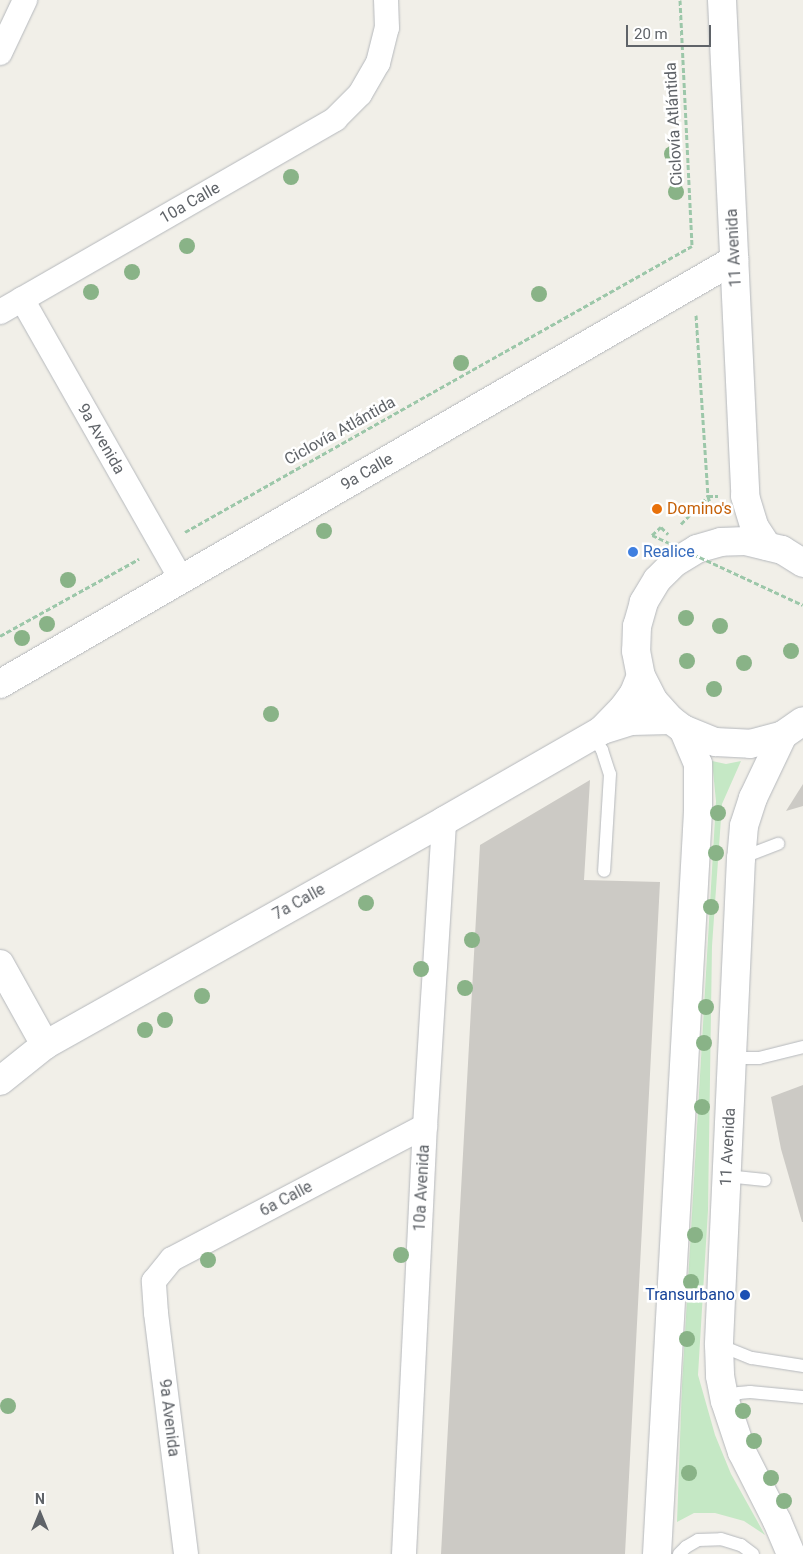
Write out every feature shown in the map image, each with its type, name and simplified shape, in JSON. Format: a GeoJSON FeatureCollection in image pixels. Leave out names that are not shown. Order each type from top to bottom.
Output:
{"type":"FeatureCollection","features":[{"type":"Feature","properties":{"kind":"main road","name":"11 Avenida"},"geometry":{"type":"LineString","coordinates":[[722,0],[745,496],[754,526],[789,552]]}},
{"type":"Feature","properties":{"kind":"main road","name":"9a Calle"},"geometry":{"type":"LineString","coordinates":[[0,684],[734,260]]}},
{"type":"Feature","properties":{"kind":"main road","name":"11 Avenida"},"geometry":{"type":"LineString","coordinates":[[724,542],[738,520],[745,496]]}},
{"type":"Feature","properties":{"kind":"main road"},"geometry":{"type":"LineString","coordinates":[[658,1554],[699,782],[698,764],[677,724],[653,700],[641,676],[636,651],[637,626],[649,594],[657,580],[675,562],[697,549],[724,542],[746,540],[789,552]]}},
{"type":"Feature","properties":{"kind":"main road","name":"7a Calle"},"geometry":{"type":"LineString","coordinates":[[597,733],[624,707],[634,693],[641,676]]}},
{"type":"Feature","properties":{"kind":"main road","name":"7a Calle"},"geometry":{"type":"LineString","coordinates":[[0,1080],[45,1044],[444,821],[597,733],[631,721],[677,724]]}},
{"type":"Feature","properties":{"kind":"main road"},"geometry":{"type":"LineString","coordinates":[[677,724],[716,742],[750,744],[793,728]]}},
{"type":"Feature","properties":{"kind":"main road","name":"11 Avenida"},"geometry":{"type":"LineString","coordinates":[[791,1554],[777,1521],[742,1452],[725,1401],[720,1376],[719,1346],[744,826],[753,798],[793,728]]}},
{"type":"Feature","properties":{"kind":"main road"},"geometry":{"type":"LineString","coordinates":[[0,964],[45,1044]]}},
{"type":"Feature","properties":{"kind":"street"},"geometry":{"type":"LineString","coordinates":[[0,53],[25,0]]}},
{"type":"Feature","properties":{"kind":"street","name":"10a Calle"},"geometry":{"type":"LineString","coordinates":[[0,312],[319,129],[349,106],[369,80],[383,46],[387,28],[386,0]]}},
{"type":"Feature","properties":{"kind":"street","name":"9a Avenida"},"geometry":{"type":"LineString","coordinates":[[22,299],[181,579]]}},
{"type":"Feature","properties":{"kind":"street","name":"10a Avenida"},"geometry":{"type":"LineString","coordinates":[[404,1554],[425,1126],[444,821]]}},
{"type":"Feature","properties":{"kind":"street","name":"6a Calle"},"geometry":{"type":"LineString","coordinates":[[154,1281],[172,1259],[425,1126]]}},
{"type":"Feature","properties":{"kind":"street","name":"9a Avenida"},"geometry":{"type":"LineString","coordinates":[[154,1281],[156,1313],[186,1554]]}},
{"type":"Feature","properties":{"kind":"lane"},"geometry":{"type":"LineString","coordinates":[[597,733],[610,774],[604,871]]}},
{"type":"Feature","properties":{"kind":"lane"},"geometry":{"type":"LineString","coordinates":[[741,858],[778,844]]}},
{"type":"Feature","properties":{"kind":"lane"},"geometry":{"type":"LineString","coordinates":[[732,1058],[760,1058],[803,1047]]}},
{"type":"Feature","properties":{"kind":"lane"},"geometry":{"type":"LineString","coordinates":[[726,1176],[766,1180]]}},
{"type":"Feature","properties":{"kind":"lane"},"geometry":{"type":"LineString","coordinates":[[719,1346],[752,1358],[803,1366]]}},
{"type":"Feature","properties":{"kind":"lane"},"geometry":{"type":"LineString","coordinates":[[725,1401],[739,1393],[750,1392],[803,1397]]}},
{"type":"Feature","properties":{"kind":"lane"},"geometry":{"type":"LineString","coordinates":[[679,1554],[698,1540],[720,1539],[741,1545],[753,1554]]}},
{"type":"Feature","properties":{"kind":"path","name":"Ciclovía Atlántida"},"geometry":{"type":"LineString","coordinates":[[680,0],[694,284],[708,496],[724,542]]}},
{"type":"Feature","properties":{"kind":"path","name":"Ciclovía Atlántida"},"geometry":{"type":"LineString","coordinates":[[0,636],[692,246]]}},
{"type":"Feature","properties":{"kind":"path"},"geometry":{"type":"LineString","coordinates":[[745,496],[708,496],[670,536],[661,527],[652,535],[803,605]]}},
{"type":"Feature","properties":{"kind":"green space"},"geometry":{"type":"Polygon","coordinates":[[[712,761],[726,764],[741,761],[722,804],[712,946],[708,1210],[698,1375],[715,1435],[731,1474],[765,1535],[744,1521],[715,1513],[694,1513],[677,1522],[682,1385],[716,801],[712,761]]]}},
{"type":"Feature","properties":{"kind":"building"},"geometry":{"type":"Polygon","coordinates":[[[590,780],[584,880],[660,882],[625,1554],[441,1554],[480,845],[590,780]]]}},
{"type":"Feature","properties":{"kind":"building"},"geometry":{"type":"Polygon","coordinates":[[[803,784],[803,806],[786,811],[803,784]]]}},
{"type":"Feature","properties":{"kind":"building"},"geometry":{"type":"Polygon","coordinates":[[[803,1085],[802,1222],[781,1149],[771,1097],[803,1085]]]}},
{"type":"Feature","properties":{"kind":"place","name":"Domino's"},"geometry":{"type":"Point","coordinates":[657,509]}},
{"type":"Feature","properties":{"kind":"place","name":"Realice"},"geometry":{"type":"Point","coordinates":[633,552]}},
{"type":"Feature","properties":{"kind":"place","name":"Transurbano"},"geometry":{"type":"Point","coordinates":[745,1295]}}]}
